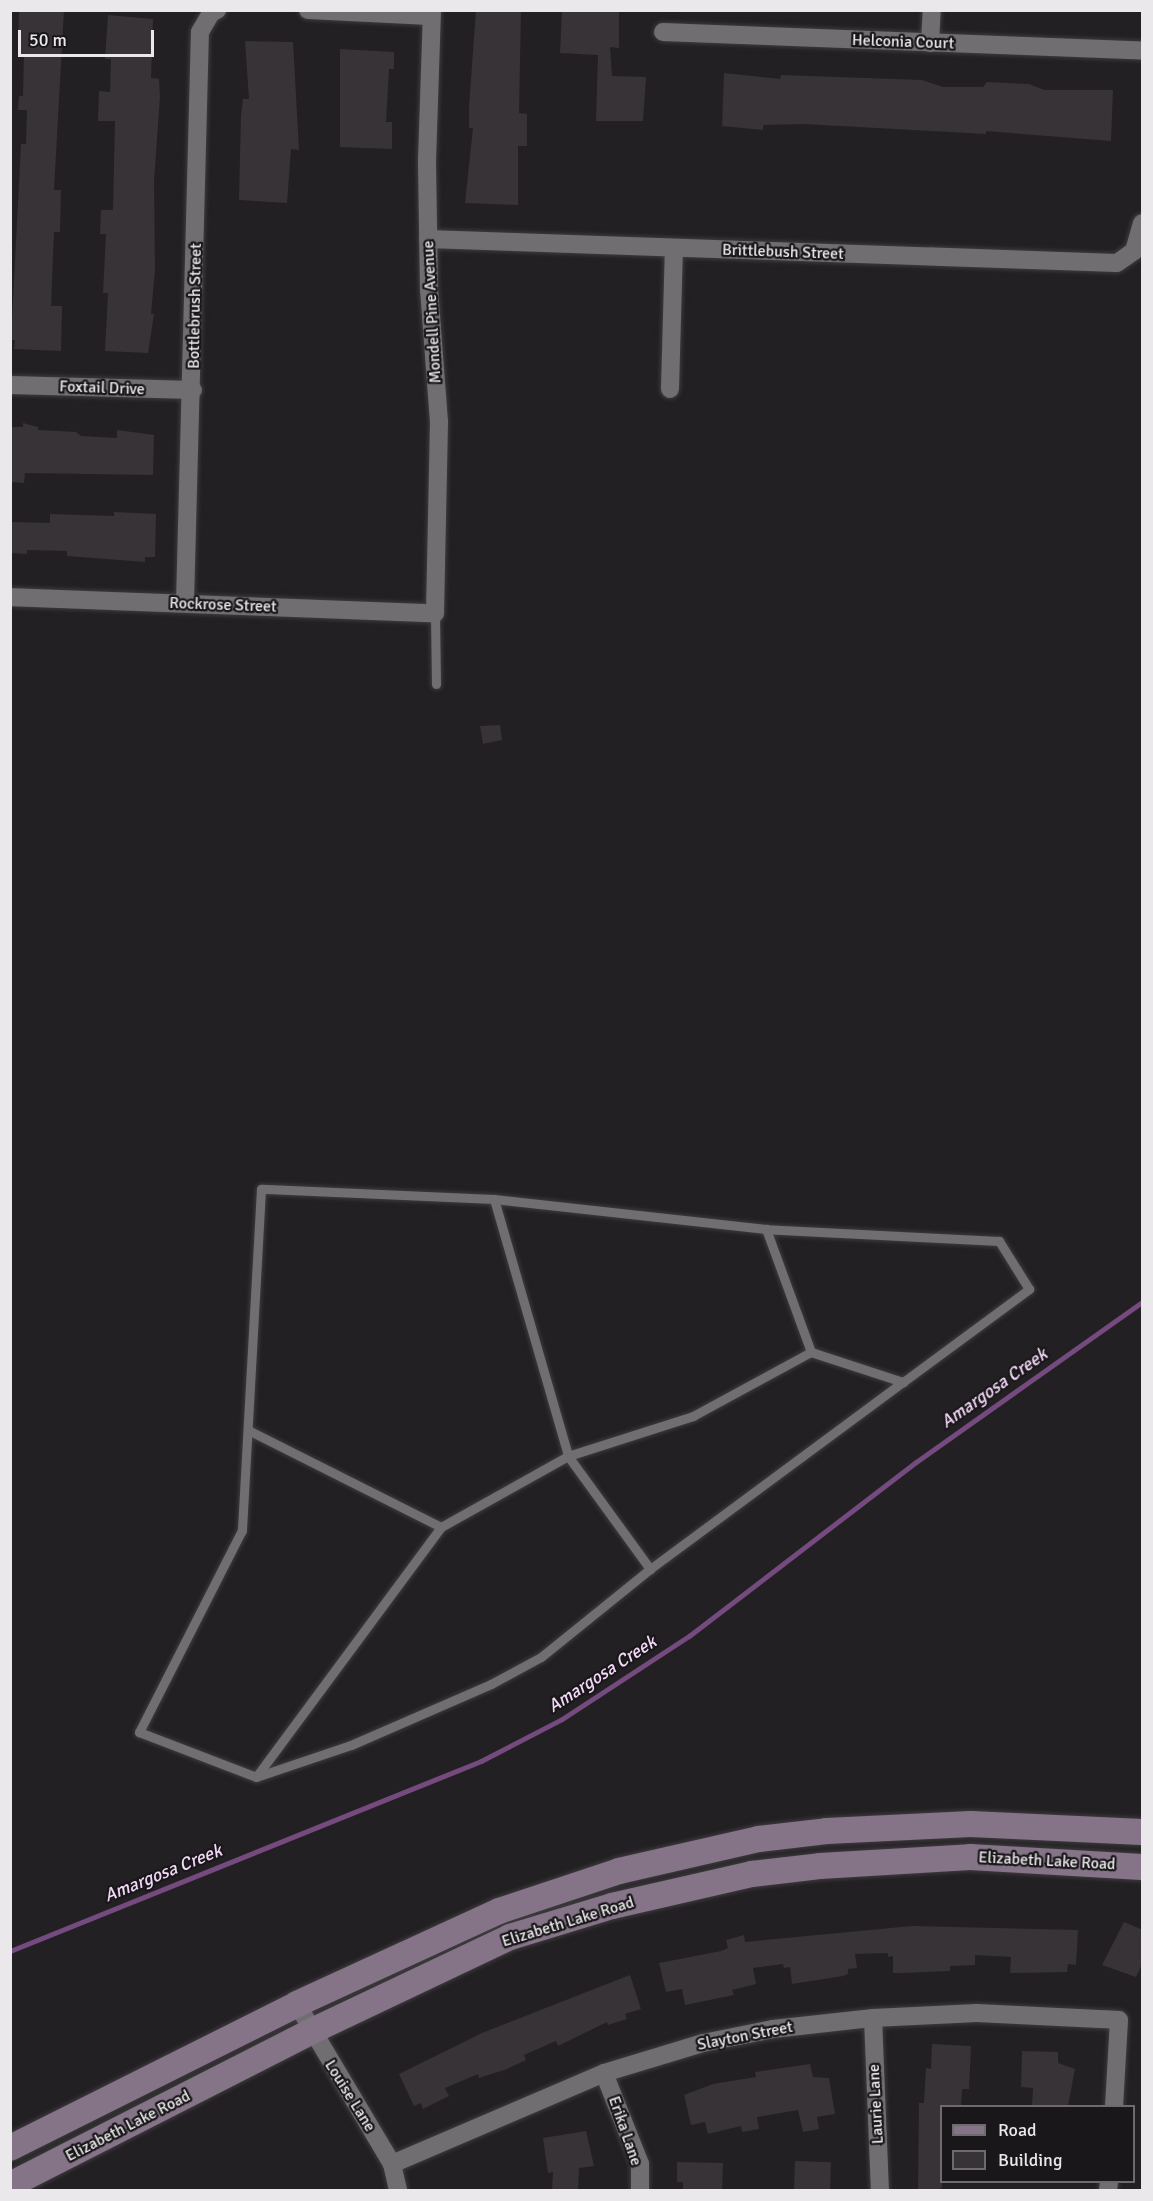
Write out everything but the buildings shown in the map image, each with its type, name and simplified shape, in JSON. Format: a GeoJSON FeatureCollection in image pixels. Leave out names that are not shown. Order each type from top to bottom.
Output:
{"type":"FeatureCollection","features":[{"type":"Feature","properties":{"kind":"main road","name":"Elizabeth Lake Road"},"geometry":{"type":"LineString","coordinates":[[10,2148],[297,2004],[499,1911],[619,1871],[759,1839],[828,1831],[970,1824],[1143,1833]]}},
{"type":"Feature","properties":{"kind":"main road","name":"Elizabeth Lake Road"},"geometry":{"type":"LineString","coordinates":[[10,2185],[310,2032],[510,1937],[612,1906],[752,1874],[970,1857],[1143,1867]]}},
{"type":"Feature","properties":{"kind":"street"},"geometry":{"type":"LineString","coordinates":[[308,10],[431,13]]}},
{"type":"Feature","properties":{"kind":"street"},"geometry":{"type":"LineString","coordinates":[[930,43],[932,10]]}},
{"type":"Feature","properties":{"kind":"street","name":"Bottlebrush Street"},"geometry":{"type":"LineString","coordinates":[[184,603],[193,390],[200,32],[214,12]]}},
{"type":"Feature","properties":{"kind":"street","name":"Mondell Pine Avenue"},"geometry":{"type":"LineString","coordinates":[[431,13],[428,239],[439,422],[435,613]]}},
{"type":"Feature","properties":{"kind":"street","name":"Helconia Court"},"geometry":{"type":"LineString","coordinates":[[663,33],[1143,50]]}},
{"type":"Feature","properties":{"kind":"street","name":"Brittlebush Street"},"geometry":{"type":"LineString","coordinates":[[428,239],[1117,263],[1134,251],[1143,223]]}},
{"type":"Feature","properties":{"kind":"street"},"geometry":{"type":"LineString","coordinates":[[670,389],[674,249]]}},
{"type":"Feature","properties":{"kind":"street","name":"Foxtail Drive"},"geometry":{"type":"LineString","coordinates":[[10,385],[193,390]]}},
{"type":"Feature","properties":{"kind":"street","name":"Rockrose Street"},"geometry":{"type":"LineString","coordinates":[[10,597],[435,613]]}},
{"type":"Feature","properties":{"kind":"street","name":"Louise Lane"},"geometry":{"type":"LineString","coordinates":[[297,2004],[310,2032],[392,2164],[398,2190]]}},
{"type":"Feature","properties":{"kind":"street","name":"Slayton Street"},"geometry":{"type":"LineString","coordinates":[[392,2164],[604,2073],[743,2035],[873,2018],[977,2013],[1119,2020],[1114,2105]]}},
{"type":"Feature","properties":{"kind":"street","name":"Laurie Lane"},"geometry":{"type":"LineString","coordinates":[[873,2018],[880,2190]]}},
{"type":"Feature","properties":{"kind":"street","name":"Erika Lane"},"geometry":{"type":"LineString","coordinates":[[604,2073],[640,2164],[640,2190]]}},
{"type":"Feature","properties":{"kind":"lane"},"geometry":{"type":"LineString","coordinates":[[435,613],[436,684]]}},
{"type":"Feature","properties":{"kind":"lane"},"geometry":{"type":"LineString","coordinates":[[261,1190],[494,1199],[766,1229],[999,1241],[1029,1289],[650,1569],[541,1657],[491,1684],[351,1745],[256,1777],[139,1732],[242,1530],[261,1190]]}},
{"type":"Feature","properties":{"kind":"lane"},"geometry":{"type":"LineString","coordinates":[[494,1199],[568,1456],[650,1569]]}},
{"type":"Feature","properties":{"kind":"lane"},"geometry":{"type":"LineString","coordinates":[[766,1229],[811,1352]]}},
{"type":"Feature","properties":{"kind":"lane"},"geometry":{"type":"LineString","coordinates":[[256,1777],[441,1527],[568,1456],[693,1416],[811,1352],[903,1382]]}},
{"type":"Feature","properties":{"kind":"lane"},"geometry":{"type":"LineString","coordinates":[[248,1430],[441,1527]]}},
{"type":"Feature","properties":{"kind":"waterway","name":"Amargosa Creek"},"geometry":{"type":"LineString","coordinates":[[10,1951],[481,1761],[562,1719],[689,1636],[916,1462],[1142,1302]]}}]}
